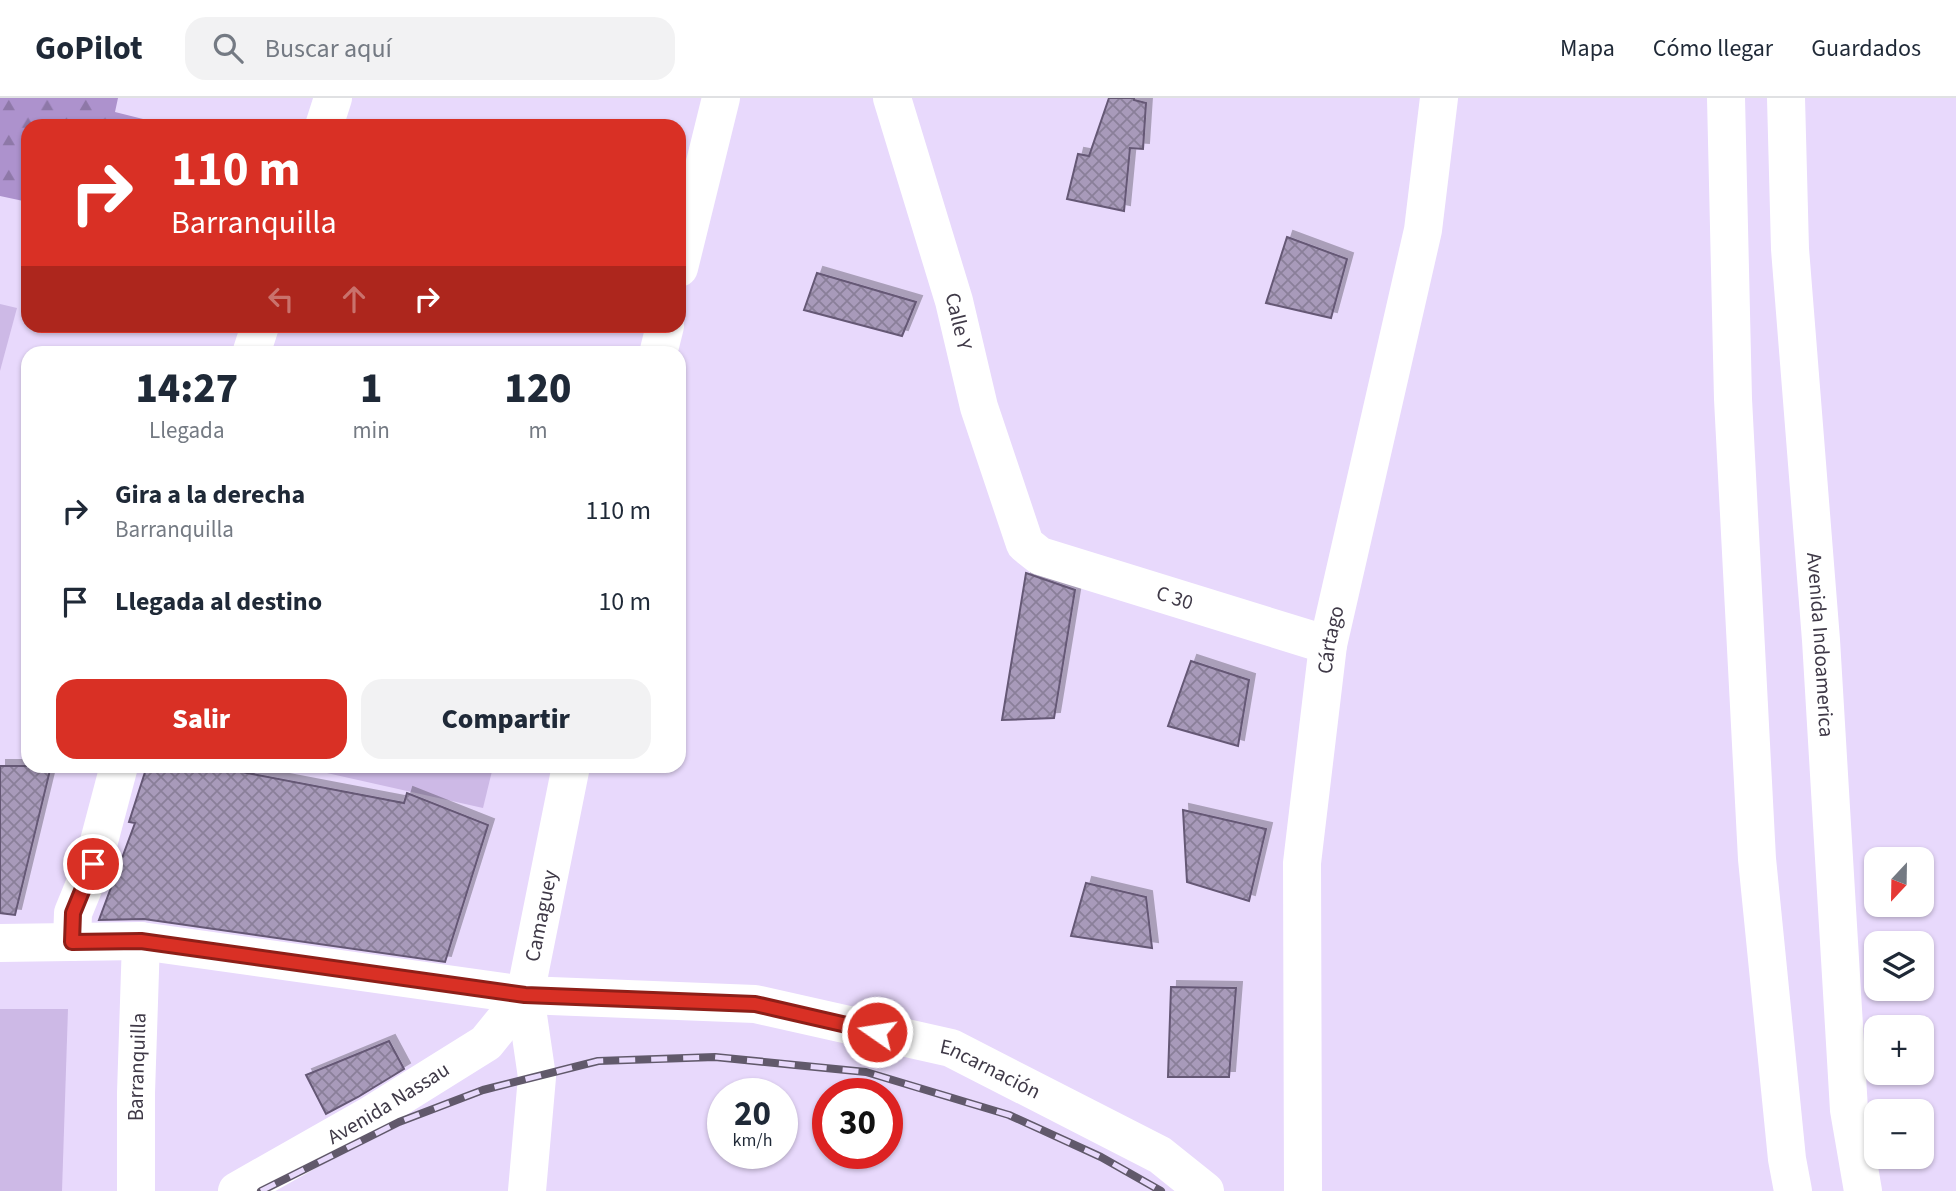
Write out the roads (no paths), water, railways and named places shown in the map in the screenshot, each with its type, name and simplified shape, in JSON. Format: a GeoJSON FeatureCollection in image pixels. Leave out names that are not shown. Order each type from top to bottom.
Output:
{"type":"FeatureCollection","features":[{"type":"Feature","properties":{"kind":"street"},"geometry":{"type":"LineString","coordinates":[[326,119],[333,98]]}},
{"type":"Feature","properties":{"kind":"street"},"geometry":{"type":"LineString","coordinates":[[686,240],[721,98]]}},
{"type":"Feature","properties":{"kind":"street","name":"Calle Y"},"geometry":{"type":"LineString","coordinates":[[892,98],[954,301],[979,407],[1025,544]]}},
{"type":"Feature","properties":{"kind":"street","name":"Cártago"},"geometry":{"type":"LineString","coordinates":[[1303,1191],[1302,863],[1328,645],[1423,230],[1439,98]]}},
{"type":"Feature","properties":{"kind":"street"},"geometry":{"type":"LineString","coordinates":[[1726,98],[1733,399],[1757,859],[1787,1159],[1793,1191]]}},
{"type":"Feature","properties":{"kind":"street","name":"Avenida Indoamerica"},"geometry":{"type":"LineString","coordinates":[[1786,98],[1790,249],[1821,640],[1849,1110],[1864,1191]]}},
{"type":"Feature","properties":{"kind":"street","name":"C 30"},"geometry":{"type":"LineString","coordinates":[[1025,544],[1040,556],[1328,645]]}},
{"type":"Feature","properties":{"kind":"street"},"geometry":{"type":"LineString","coordinates":[[72,942],[73,913],[93,864],[117,773]]}},
{"type":"Feature","properties":{"kind":"street","name":"Camaguey"},"geometry":{"type":"LineString","coordinates":[[527,1191],[537,1077],[525,995],[570,773]]}},
{"type":"Feature","properties":{"kind":"street","name":"Encarnación"},"geometry":{"type":"LineString","coordinates":[[0,943],[141,941],[525,995],[755,1004],[951,1048],[1160,1155],[1205,1191]]}},
{"type":"Feature","properties":{"kind":"street","name":"Barranquilla"},"geometry":{"type":"LineString","coordinates":[[136,1191],[141,941]]}},
{"type":"Feature","properties":{"kind":"street","name":"Avenida Nassau"},"geometry":{"type":"LineString","coordinates":[[237,1191],[369,1116],[486,1043],[525,995]]}},
{"type":"Feature","properties":{"kind":"railway"},"geometry":{"type":"LineString","coordinates":[[261,1191],[399,1122],[483,1090],[598,1061],[715,1057],[866,1072],[1009,1115],[1101,1157],[1161,1191]]}}]}
